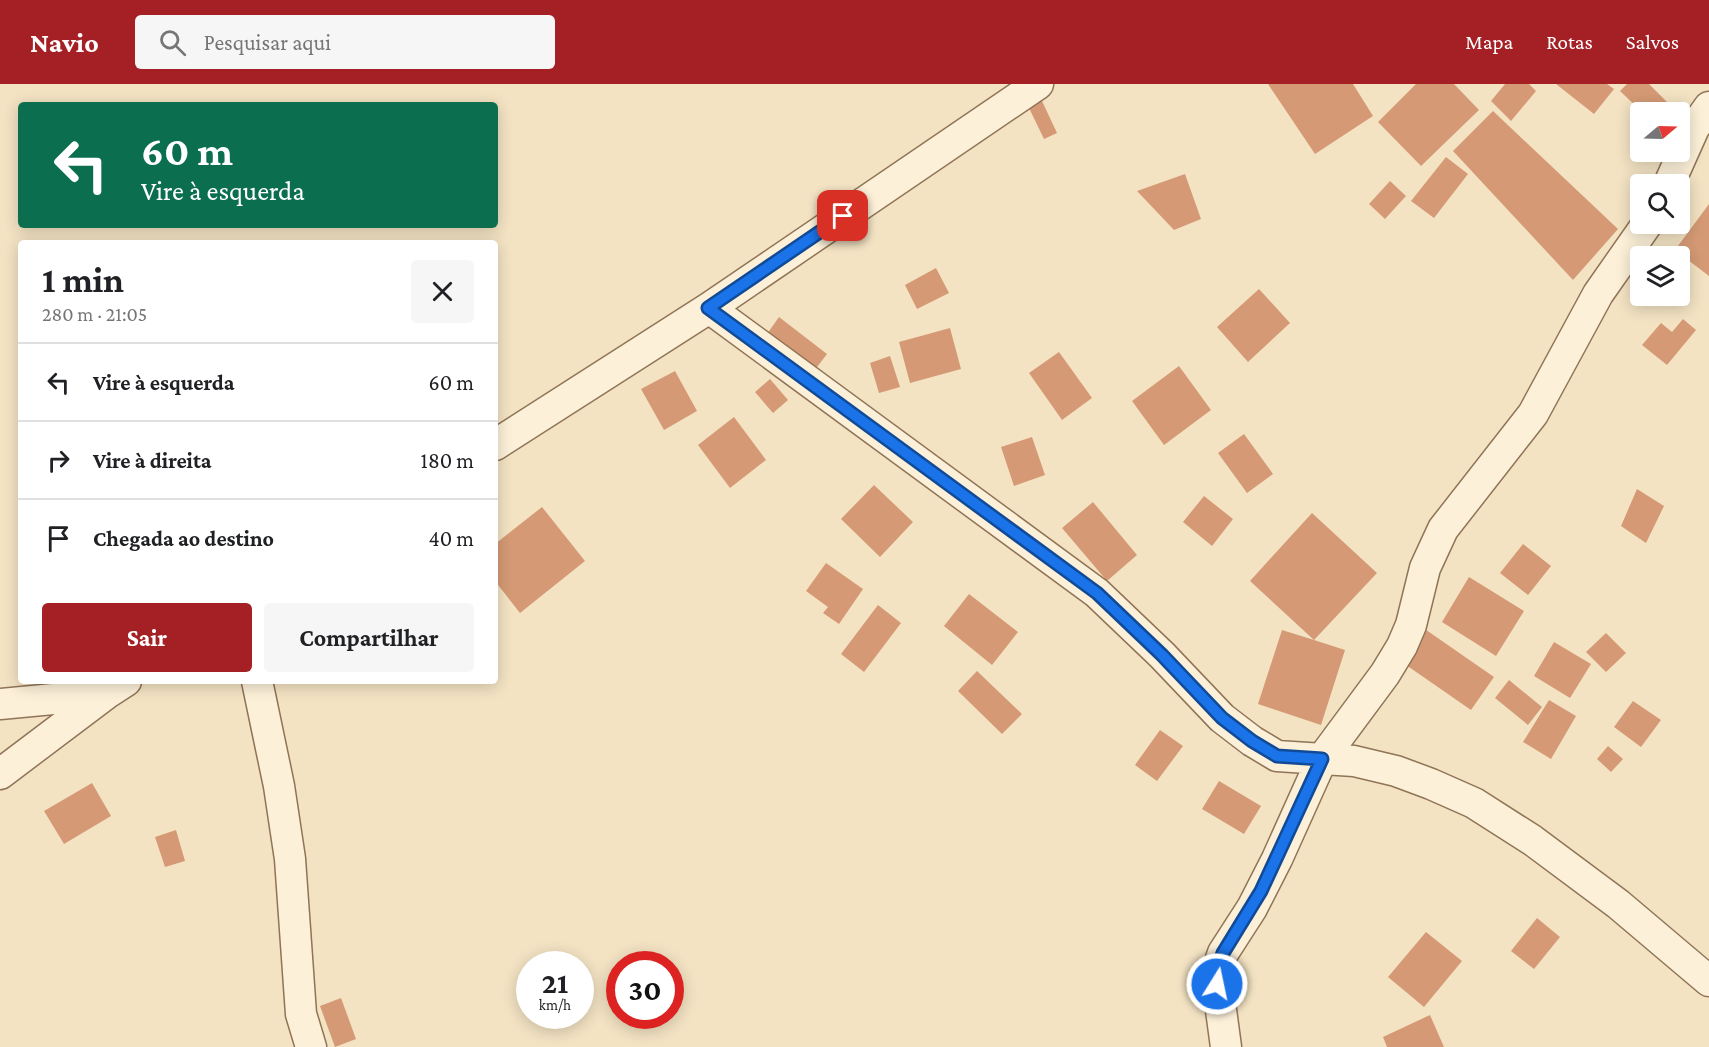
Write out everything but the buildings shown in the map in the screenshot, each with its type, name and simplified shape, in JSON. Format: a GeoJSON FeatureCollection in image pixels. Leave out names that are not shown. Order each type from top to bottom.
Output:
{"type":"FeatureCollection","features":[{"type":"Feature","properties":{"kind":"street"},"geometry":{"type":"LineString","coordinates":[[498,443],[708,308],[1038,84]]}},
{"type":"Feature","properties":{"kind":"street"},"geometry":{"type":"LineString","coordinates":[[1675,174],[1704,125]]}},
{"type":"Feature","properties":{"kind":"street"},"geometry":{"type":"LineString","coordinates":[[1226,1047],[1216,973],[1223,953],[1261,891],[1322,759],[1385,674],[1402,646],[1411,625],[1425,568],[1443,530],[1533,414],[1598,294],[1640,234]]}},
{"type":"Feature","properties":{"kind":"street"},"geometry":{"type":"LineString","coordinates":[[708,308],[1097,593],[1162,655],[1222,718],[1252,741],[1277,756],[1354,761],[1395,771],[1474,803],[1532,840],[1617,904],[1709,981]]}},
{"type":"Feature","properties":{"kind":"street"},"geometry":{"type":"LineString","coordinates":[[258,684],[279,786],[287,838],[301,1014],[311,1047]]}},
{"type":"Feature","properties":{"kind":"street"},"geometry":{"type":"LineString","coordinates":[[0,704],[116,688]]}},
{"type":"Feature","properties":{"kind":"street"},"geometry":{"type":"LineString","coordinates":[[0,774],[116,688]]}},
{"type":"Feature","properties":{"kind":"route"},"geometry":{"type":"LineString","coordinates":[[843,216],[708,308],[1097,593],[1162,655],[1222,718],[1252,741],[1277,756],[1322,759],[1261,891],[1223,953],[1216,973],[1217,984]]}}]}
